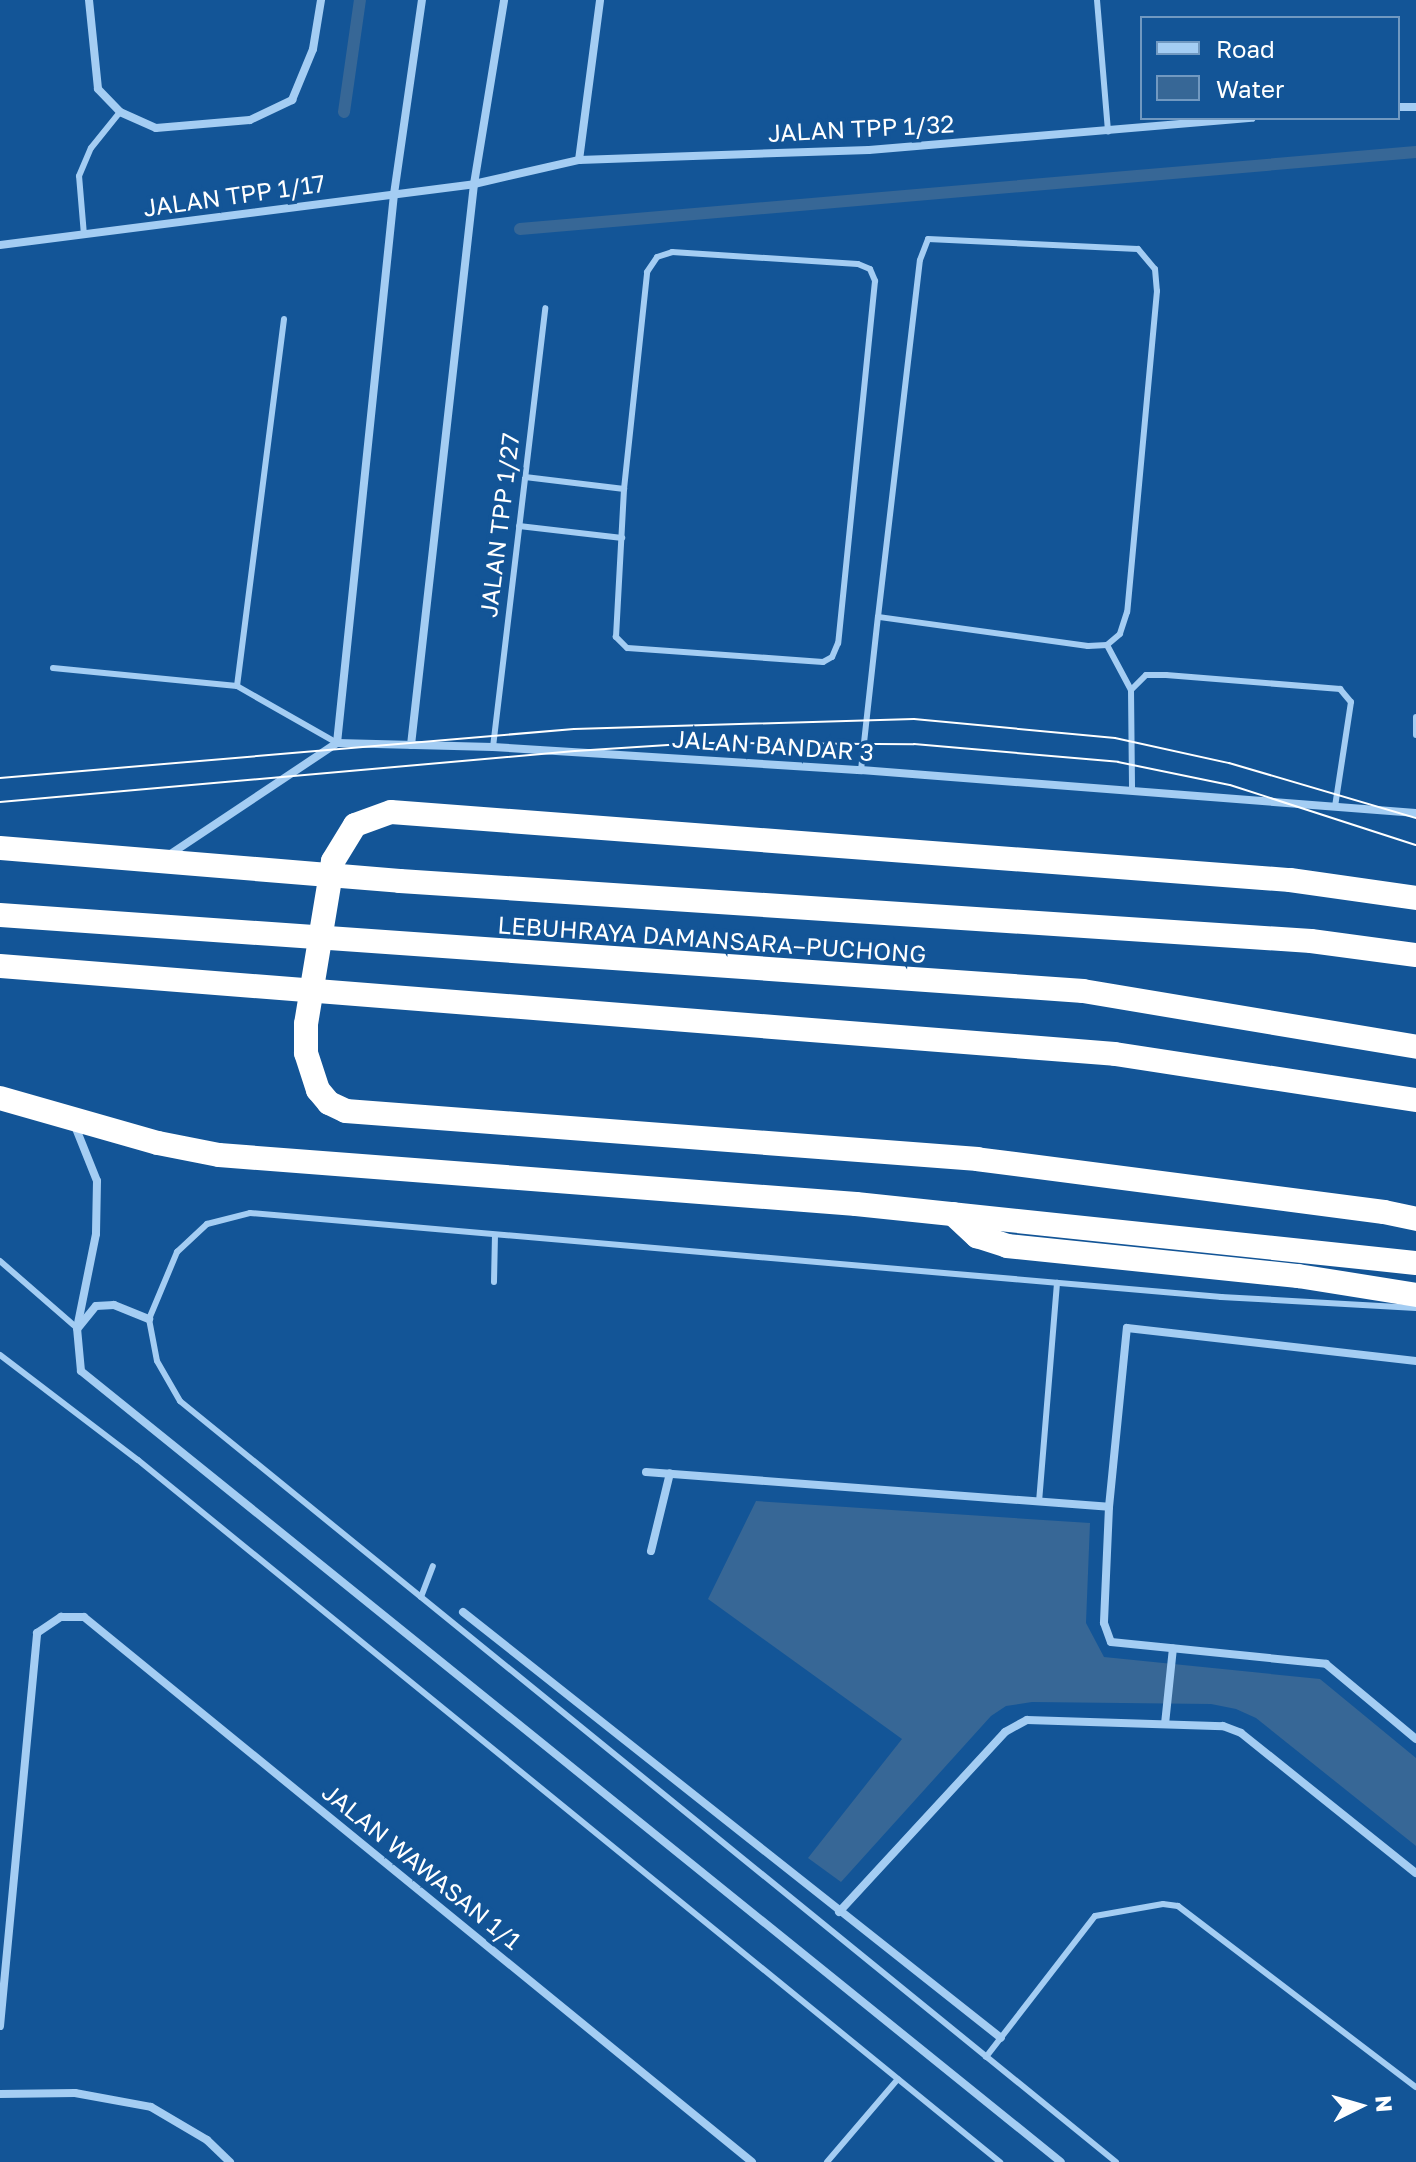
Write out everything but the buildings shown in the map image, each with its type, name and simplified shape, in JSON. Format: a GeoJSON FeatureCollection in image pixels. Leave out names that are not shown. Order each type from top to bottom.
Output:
{"type":"FeatureCollection","features":[{"type":"Feature","properties":{"kind":"highway"},"geometry":{"type":"LineString","coordinates":[[1416,898],[1290,880],[391,812],[355,825],[333,861],[306,1024],[306,1053],[318,1090],[329,1103],[346,1111],[978,1159],[1384,1212],[1416,1219]]}},
{"type":"Feature","properties":{"kind":"highway"},"geometry":{"type":"LineString","coordinates":[[0,848],[163,859],[400,881],[1311,941],[1416,955]]}},
{"type":"Feature","properties":{"kind":"highway","name":"LEBUHRAYA DAMANSARA–PUCHONG"},"geometry":{"type":"LineString","coordinates":[[0,915],[1083,991],[1416,1047]]}},
{"type":"Feature","properties":{"kind":"highway"},"geometry":{"type":"LineString","coordinates":[[0,966],[1115,1054],[1416,1100]]}},
{"type":"Feature","properties":{"kind":"highway"},"geometry":{"type":"LineString","coordinates":[[0,1098],[72,1121],[219,1155],[953,1214],[1416,1263]]}},
{"type":"Feature","properties":{"kind":"highway"},"geometry":{"type":"LineString","coordinates":[[953,1214],[977,1236],[1007,1246],[1298,1276],[1416,1295]]}},
{"type":"Feature","properties":{"kind":"street"},"geometry":{"type":"LineString","coordinates":[[89,0],[98,89],[120,112],[156,128],[250,120],[292,100],[304,79],[321,0]]}},
{"type":"Feature","properties":{"kind":"street"},"geometry":{"type":"LineString","coordinates":[[163,859],[337,743],[394,194],[422,0]]}},
{"type":"Feature","properties":{"kind":"street"},"geometry":{"type":"LineString","coordinates":[[411,745],[474,184],[504,0]]}},
{"type":"Feature","properties":{"kind":"street"},"geometry":{"type":"LineString","coordinates":[[579,160],[600,0]]}},
{"type":"Feature","properties":{"kind":"street","name":"JALAN TPP 1/32"},"geometry":{"type":"LineString","coordinates":[[474,184],[579,160],[869,150],[1231,120]]}},
{"type":"Feature","properties":{"kind":"street","name":"JALAN TPP 1/17"},"geometry":{"type":"LineString","coordinates":[[0,245],[474,184]]}},
{"type":"Feature","properties":{"kind":"street","name":"JALAN BANDAR 3"},"geometry":{"type":"LineString","coordinates":[[337,743],[493,747],[861,770],[1416,813]]}},
{"type":"Feature","properties":{"kind":"street"},"geometry":{"type":"LineString","coordinates":[[72,1121],[97,1181],[96,1234],[77,1328],[81,1371],[1061,2162]]}},
{"type":"Feature","properties":{"kind":"street"},"geometry":{"type":"LineString","coordinates":[[77,1328],[96,1306],[114,1305],[149,1319]]}},
{"type":"Feature","properties":{"kind":"street"},"geometry":{"type":"LineString","coordinates":[[1416,1361],[1127,1328],[1109,1507],[1104,1623],[1111,1642],[1172,1652],[1326,1664],[1416,1739]]}},
{"type":"Feature","properties":{"kind":"street"},"geometry":{"type":"LineString","coordinates":[[646,1472],[1109,1507]]}},
{"type":"Feature","properties":{"kind":"street"},"geometry":{"type":"LineString","coordinates":[[651,1551],[670,1473]]}},
{"type":"Feature","properties":{"kind":"street"},"geometry":{"type":"LineString","coordinates":[[463,1612],[1001,2038]]}},
{"type":"Feature","properties":{"kind":"street","name":"JALAN WAWASAN 1/1"},"geometry":{"type":"LineString","coordinates":[[0,2026],[37,1633],[61,1617],[84,1617],[752,2162]]}},
{"type":"Feature","properties":{"kind":"street"},"geometry":{"type":"LineString","coordinates":[[1166,1720],[1172,1652]]}},
{"type":"Feature","properties":{"kind":"street"},"geometry":{"type":"LineString","coordinates":[[839,1912],[1005,1732],[1027,1720],[1166,1720],[1223,1726],[1241,1733],[1416,1873]]}},
{"type":"Feature","properties":{"kind":"street"},"geometry":{"type":"LineString","coordinates":[[0,2094],[75,2093],[151,2107],[207,2140],[230,2162]]}},
{"type":"Feature","properties":{"kind":"lane"},"geometry":{"type":"LineString","coordinates":[[1097,0],[1108,132]]}},
{"type":"Feature","properties":{"kind":"lane"},"geometry":{"type":"LineString","coordinates":[[84,235],[79,176],[91,148],[120,112]]}},
{"type":"Feature","properties":{"kind":"lane"},"geometry":{"type":"LineString","coordinates":[[861,770],[878,617],[920,260],[928,239],[1138,249],[1155,269],[1157,291],[1127,612],[1120,634],[1107,645],[878,617]]}},
{"type":"Feature","properties":{"kind":"lane"},"geometry":{"type":"LineString","coordinates":[[672,252],[858,264],[870,269],[874,298],[838,643],[832,657],[823,662],[627,648],[613,624],[622,538],[624,489],[647,272],[657,257],[672,252]]}},
{"type":"Feature","properties":{"kind":"lane","name":"JALAN TPP 1/27"},"geometry":{"type":"LineString","coordinates":[[493,747],[545,308]]}},
{"type":"Feature","properties":{"kind":"lane"},"geometry":{"type":"LineString","coordinates":[[237,686],[284,319]]}},
{"type":"Feature","properties":{"kind":"lane"},"geometry":{"type":"LineString","coordinates":[[525,477],[624,489]]}},
{"type":"Feature","properties":{"kind":"lane"},"geometry":{"type":"LineString","coordinates":[[519,526],[622,538]]}},
{"type":"Feature","properties":{"kind":"lane"},"geometry":{"type":"LineString","coordinates":[[1107,645],[1131,690],[1132,789]]}},
{"type":"Feature","properties":{"kind":"lane"},"geometry":{"type":"LineString","coordinates":[[53,668],[237,686],[337,743]]}},
{"type":"Feature","properties":{"kind":"lane"},"geometry":{"type":"LineString","coordinates":[[1131,690],[1146,675],[1340,689],[1351,702],[1335,807]]}},
{"type":"Feature","properties":{"kind":"lane"},"geometry":{"type":"LineString","coordinates":[[1415,735],[1416,717]]}},
{"type":"Feature","properties":{"kind":"lane"},"geometry":{"type":"LineString","coordinates":[[1116,2162],[180,1401],[157,1361],[149,1319],[177,1252],[207,1224],[250,1213],[1057,1283],[1416,1308]]}},
{"type":"Feature","properties":{"kind":"lane"},"geometry":{"type":"LineString","coordinates":[[494,1282],[495,1235]]}},
{"type":"Feature","properties":{"kind":"lane"},"geometry":{"type":"LineString","coordinates":[[0,1261],[77,1328]]}},
{"type":"Feature","properties":{"kind":"lane"},"geometry":{"type":"LineString","coordinates":[[1039,1502],[1057,1283]]}},
{"type":"Feature","properties":{"kind":"lane"},"geometry":{"type":"LineString","coordinates":[[0,1355],[138,1460],[1000,2162]]}},
{"type":"Feature","properties":{"kind":"lane"},"geometry":{"type":"LineString","coordinates":[[421,1597],[433,1566]]}},
{"type":"Feature","properties":{"kind":"lane"},"geometry":{"type":"LineString","coordinates":[[986,2057],[1095,1916],[1163,1904],[1178,1906],[1416,2087]]}},
{"type":"Feature","properties":{"kind":"lane"},"geometry":{"type":"LineString","coordinates":[[827,2162],[898,2079]]}},
{"type":"Feature","properties":{"kind":"water"},"geometry":{"type":"Polygon","coordinates":[[[756,1501],[1090,1523],[1086,1623],[1104,1657],[1320,1679],[1416,1758],[1416,1846],[1256,1718],[1236,1709],[1211,1704],[1032,1702],[1006,1706],[991,1716],[841,1882],[808,1858],[902,1739],[708,1599],[756,1501]]]}},
{"type":"Feature","properties":{"kind":"waterway"},"geometry":{"type":"LineString","coordinates":[[344,112],[360,0]]}},
{"type":"Feature","properties":{"kind":"waterway"},"geometry":{"type":"LineString","coordinates":[[520,229],[1416,152]]}},
{"type":"Feature","properties":{"kind":"tram line"},"geometry":{"type":"LineString","coordinates":[[0,778],[574,729],[914,719],[1115,738],[1229,763],[1416,818]]}},
{"type":"Feature","properties":{"kind":"tram line"},"geometry":{"type":"LineString","coordinates":[[0,802],[575,751],[699,743],[914,744],[1118,762],[1230,785],[1416,845]]}}]}
